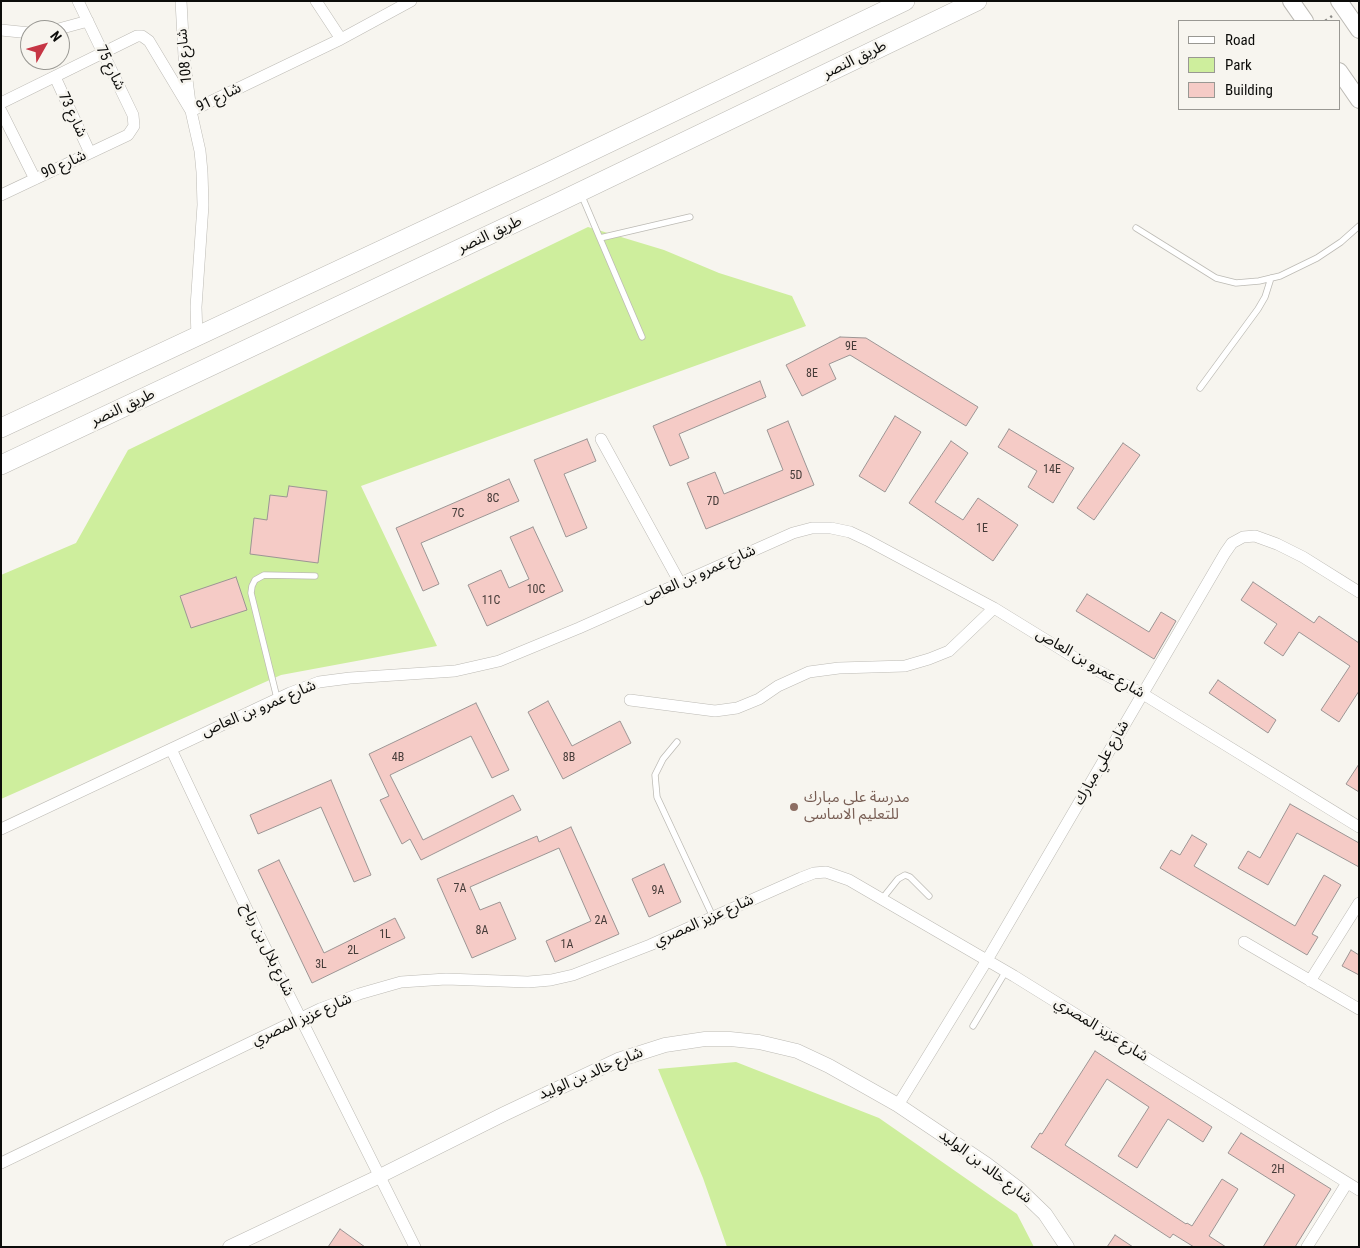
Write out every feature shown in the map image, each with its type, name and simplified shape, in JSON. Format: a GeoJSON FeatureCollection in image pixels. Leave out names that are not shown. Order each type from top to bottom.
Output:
{"type":"FeatureCollection","features":[{"type":"Feature","properties":{"kind":"highway","name":"طريق النصر"},"geometry":{"type":"LineString","coordinates":[[1,428],[546,173],[905,1]]}},
{"type":"Feature","properties":{"kind":"highway","name":"طريق النصر"},"geometry":{"type":"LineString","coordinates":[[1,465],[559,202],[977,1]]}},
{"type":"Feature","properties":{"kind":"highway"},"geometry":{"type":"LineString","coordinates":[[546,173],[559,202]]}},
{"type":"Feature","properties":{"kind":"main road"},"geometry":{"type":"LineString","coordinates":[[1291,1],[1304,20]]}},
{"type":"Feature","properties":{"kind":"main road"},"geometry":{"type":"LineString","coordinates":[[1339,1],[1359,30]]}},
{"type":"Feature","properties":{"kind":"main road"},"geometry":{"type":"LineString","coordinates":[[1340,72],[1359,100]]}},
{"type":"Feature","properties":{"kind":"street","name":"شارع 75"},"geometry":{"type":"LineString","coordinates":[[78,1],[133,115],[134,126],[128,135]]}},
{"type":"Feature","properties":{"kind":"street","name":"شارع 108"},"geometry":{"type":"LineString","coordinates":[[181,1],[184,56],[191,111]]}},
{"type":"Feature","properties":{"kind":"street"},"geometry":{"type":"LineString","coordinates":[[316,1],[341,39]]}},
{"type":"Feature","properties":{"kind":"street","name":"شارع 91"},"geometry":{"type":"LineString","coordinates":[[104,54],[137,36],[146,37],[191,111],[341,39],[411,1]]}},
{"type":"Feature","properties":{"kind":"street"},"geometry":{"type":"LineString","coordinates":[[70,27],[88,21]]}},
{"type":"Feature","properties":{"kind":"street"},"geometry":{"type":"LineString","coordinates":[[1,30],[20,32]]}},
{"type":"Feature","properties":{"kind":"street"},"geometry":{"type":"LineString","coordinates":[[1,103],[104,54]]}},
{"type":"Feature","properties":{"kind":"street","name":"شارع 73"},"geometry":{"type":"LineString","coordinates":[[55,77],[90,153]]}},
{"type":"Feature","properties":{"kind":"street"},"geometry":{"type":"LineString","coordinates":[[1,111],[35,179]]}},
{"type":"Feature","properties":{"kind":"street"},"geometry":{"type":"LineString","coordinates":[[191,111],[200,151],[203,205],[196,307],[197,337]]}},
{"type":"Feature","properties":{"kind":"street","name":"شارع 90"},"geometry":{"type":"LineString","coordinates":[[1,195],[128,135]]}},
{"type":"Feature","properties":{"kind":"street"},"geometry":{"type":"LineString","coordinates":[[601,439],[680,583]]}},
{"type":"Feature","properties":{"kind":"street","name":"شارع عمرو بن العاص"},"geometry":{"type":"LineString","coordinates":[[1,828],[277,698],[320,682],[350,678],[455,671],[499,660],[579,628],[793,533],[812,528],[831,528],[850,532],[994,608],[1086,664],[1143,694],[1359,827]]}},
{"type":"Feature","properties":{"kind":"street","name":"شارع علي مبارك"},"geometry":{"type":"LineString","coordinates":[[898,1105],[987,960],[1232,543],[1243,537],[1255,536],[1277,544],[1303,557],[1359,592]]}},
{"type":"Feature","properties":{"kind":"street"},"geometry":{"type":"LineString","coordinates":[[630,700],[715,711],[737,708],[759,699],[778,686],[808,672],[839,668],[905,666],[913,664],[949,651],[994,608]]}},
{"type":"Feature","properties":{"kind":"street","name":"شارع بلال بن رباح"},"geometry":{"type":"LineString","coordinates":[[171,749],[260,937],[415,1247]]}},
{"type":"Feature","properties":{"kind":"street","name":"شارع عزيز المصري"},"geometry":{"type":"LineString","coordinates":[[1,1164],[320,1009],[352,997],[401,982],[446,979],[528,982],[551,980],[572,975],[650,945],[814,873],[826,872],[836,875],[882,899],[1006,971],[1359,1190]]}},
{"type":"Feature","properties":{"kind":"street"},"geometry":{"type":"LineString","coordinates":[[1310,981],[1359,903]]}},
{"type":"Feature","properties":{"kind":"street"},"geometry":{"type":"LineString","coordinates":[[1244,942],[1359,1009]]}},
{"type":"Feature","properties":{"kind":"street","name":"شارع خالد بن الوليد"},"geometry":{"type":"LineString","coordinates":[[230,1247],[618,1060],[665,1045],[705,1039],[730,1039],[759,1042],[797,1051],[829,1066],[898,1105],[986,1164],[1019,1189],[1045,1214],[1068,1247]]}},
{"type":"Feature","properties":{"kind":"street"},"geometry":{"type":"LineString","coordinates":[[1307,1247],[1347,1183]]}},
{"type":"Feature","properties":{"kind":"lane"},"geometry":{"type":"LineString","coordinates":[[580,192],[642,337]]}},
{"type":"Feature","properties":{"kind":"lane"},"geometry":{"type":"LineString","coordinates":[[600,238],[690,217]]}},
{"type":"Feature","properties":{"kind":"lane"},"geometry":{"type":"LineString","coordinates":[[1136,228],[1216,278],[1236,283],[1280,276],[1317,258],[1341,242],[1359,226]]}},
{"type":"Feature","properties":{"kind":"lane"},"geometry":{"type":"LineString","coordinates":[[1200,388],[1258,309],[1265,297],[1271,278]]}},
{"type":"Feature","properties":{"kind":"lane"},"geometry":{"type":"LineString","coordinates":[[277,698],[251,593],[252,586],[255,580],[264,575],[315,576]]}},
{"type":"Feature","properties":{"kind":"lane"},"geometry":{"type":"LineString","coordinates":[[677,742],[663,759],[656,774],[656,797],[714,917]]}},
{"type":"Feature","properties":{"kind":"lane"},"geometry":{"type":"LineString","coordinates":[[882,899],[898,879],[905,875],[910,877],[929,896]]}},
{"type":"Feature","properties":{"kind":"lane"},"geometry":{"type":"LineString","coordinates":[[973,1026],[1006,971]]}},
{"type":"Feature","properties":{"kind":"green space"},"geometry":{"type":"Polygon","coordinates":[[[588,227],[664,250],[719,273],[792,296],[806,326],[361,486],[437,646],[281,675],[1,799],[1,575],[76,543],[128,450],[588,227]]]}},
{"type":"Feature","properties":{"kind":"green space"},"geometry":{"type":"Polygon","coordinates":[[[736,1062],[879,1118],[1017,1214],[1034,1247],[727,1247],[703,1178],[658,1069],[736,1062]]]}},
{"type":"Feature","properties":{"kind":"building"},"geometry":{"type":"Polygon","coordinates":[[[840,337],[866,338],[978,407],[966,426],[850,355],[829,364],[836,379],[802,396],[786,365],[840,337]]]}},
{"type":"Feature","properties":{"kind":"building"},"geometry":{"type":"Polygon","coordinates":[[[760,381],[766,397],[679,434],[689,458],[670,466],[653,426],[760,381]]]}},
{"type":"Feature","properties":{"kind":"building"},"geometry":{"type":"Polygon","coordinates":[[[895,416],[921,432],[885,492],[859,476],[895,416]]]}},
{"type":"Feature","properties":{"kind":"building"},"geometry":{"type":"Polygon","coordinates":[[[788,421],[814,485],[706,529],[687,483],[715,472],[724,494],[783,470],[767,430],[788,421]]]}},
{"type":"Feature","properties":{"kind":"building"},"geometry":{"type":"Polygon","coordinates":[[[1009,429],[1074,468],[1053,503],[1028,487],[1037,471],[998,447],[1009,429]]]}},
{"type":"Feature","properties":{"kind":"building"},"geometry":{"type":"Polygon","coordinates":[[[587,439],[596,461],[564,474],[587,528],[566,537],[534,460],[587,439]]]}},
{"type":"Feature","properties":{"kind":"building"},"geometry":{"type":"Polygon","coordinates":[[[951,441],[968,453],[935,502],[963,520],[978,498],[1018,525],[993,561],[909,503],[951,441]]]}},
{"type":"Feature","properties":{"kind":"building"},"geometry":{"type":"Polygon","coordinates":[[[1123,443],[1140,455],[1094,520],[1077,508],[1123,443]]]}},
{"type":"Feature","properties":{"kind":"building"},"geometry":{"type":"Polygon","coordinates":[[[509,479],[519,501],[421,543],[439,584],[423,591],[396,528],[509,479]]]}},
{"type":"Feature","properties":{"kind":"building"},"geometry":{"type":"Polygon","coordinates":[[[289,486],[327,491],[318,563],[250,554],[254,518],[267,520],[270,495],[287,497],[289,486]]]}},
{"type":"Feature","properties":{"kind":"building"},"geometry":{"type":"Polygon","coordinates":[[[533,527],[563,591],[487,626],[468,585],[501,570],[509,588],[529,579],[510,537],[533,527]]]}},
{"type":"Feature","properties":{"kind":"building"},"geometry":{"type":"Polygon","coordinates":[[[236,577],[247,610],[191,628],[180,596],[236,577]]]}},
{"type":"Feature","properties":{"kind":"building"},"geometry":{"type":"Polygon","coordinates":[[[1253,582],[1314,623],[1319,616],[1359,643],[1359,691],[1339,722],[1321,710],[1350,666],[1299,632],[1283,656],[1264,643],[1277,624],[1241,600],[1253,582]]]}},
{"type":"Feature","properties":{"kind":"building"},"geometry":{"type":"Polygon","coordinates":[[[1087,594],[1149,632],[1161,612],[1176,621],[1154,659],[1076,611],[1087,594]]]}},
{"type":"Feature","properties":{"kind":"building"},"geometry":{"type":"Polygon","coordinates":[[[1218,680],[1276,720],[1268,733],[1209,693],[1218,680]]]}},
{"type":"Feature","properties":{"kind":"building"},"geometry":{"type":"Polygon","coordinates":[[[548,701],[572,746],[620,721],[631,743],[563,779],[528,712],[548,701]]]}},
{"type":"Feature","properties":{"kind":"building"},"geometry":{"type":"Polygon","coordinates":[[[476,703],[509,770],[492,778],[471,736],[390,775],[423,840],[513,795],[521,810],[421,860],[410,839],[402,844],[380,800],[389,796],[369,754],[476,703]]]}},
{"type":"Feature","properties":{"kind":"building"},"geometry":{"type":"Polygon","coordinates":[[[1359,764],[1359,792],[1346,784],[1359,764]]]}},
{"type":"Feature","properties":{"kind":"building"},"geometry":{"type":"Polygon","coordinates":[[[331,780],[371,875],[354,882],[321,807],[258,834],[250,815],[331,780]]]}},
{"type":"Feature","properties":{"kind":"building"},"geometry":{"type":"Polygon","coordinates":[[[1290,804],[1359,843],[1359,867],[1297,833],[1268,885],[1238,868],[1248,851],[1260,858],[1290,804]]]}},
{"type":"Feature","properties":{"kind":"building"},"geometry":{"type":"Polygon","coordinates":[[[571,827],[619,934],[555,962],[546,941],[591,921],[559,848],[470,887],[480,910],[500,902],[516,939],[472,958],[437,879],[537,836],[539,842],[571,827]]]}},
{"type":"Feature","properties":{"kind":"building"},"geometry":{"type":"Polygon","coordinates":[[[1192,835],[1207,844],[1194,866],[1295,926],[1324,875],[1341,885],[1312,934],[1318,937],[1307,955],[1160,868],[1171,850],[1180,855],[1192,835]]]}},
{"type":"Feature","properties":{"kind":"building"},"geometry":{"type":"Polygon","coordinates":[[[279,860],[324,953],[395,918],[405,938],[312,983],[258,870],[279,860]]]}},
{"type":"Feature","properties":{"kind":"building"},"geometry":{"type":"Polygon","coordinates":[[[664,864],[681,902],[649,917],[632,879],[664,864]]]}},
{"type":"Feature","properties":{"kind":"building"},"geometry":{"type":"Polygon","coordinates":[[[1351,950],[1359,955],[1359,975],[1342,966],[1351,950]]]}},
{"type":"Feature","properties":{"kind":"building"},"geometry":{"type":"Polygon","coordinates":[[[1095,1051],[1212,1127],[1203,1142],[1168,1119],[1137,1168],[1118,1156],[1149,1107],[1107,1079],[1065,1145],[1186,1224],[1192,1226],[1222,1179],[1238,1189],[1209,1236],[1226,1247],[1194,1247],[1173,1234],[1170,1238],[1031,1147],[1040,1133],[1042,1134],[1095,1051]]]}},
{"type":"Feature","properties":{"kind":"building"},"geometry":{"type":"Polygon","coordinates":[[[1241,1133],[1331,1189],[1295,1247],[1263,1247],[1295,1195],[1228,1153],[1241,1133]]]}},
{"type":"Feature","properties":{"kind":"building"},"geometry":{"type":"Polygon","coordinates":[[[340,1229],[365,1247],[328,1247],[340,1229]]]}},
{"type":"Feature","properties":{"kind":"building"},"geometry":{"type":"Polygon","coordinates":[[[1115,1235],[1133,1247],[1107,1247],[1115,1235]]]}},
{"type":"Feature","properties":{"kind":"place","name":"مدرسة على مبارك للتعليم الاساسى"},"geometry":{"type":"Point","coordinates":[794,807]}}]}
